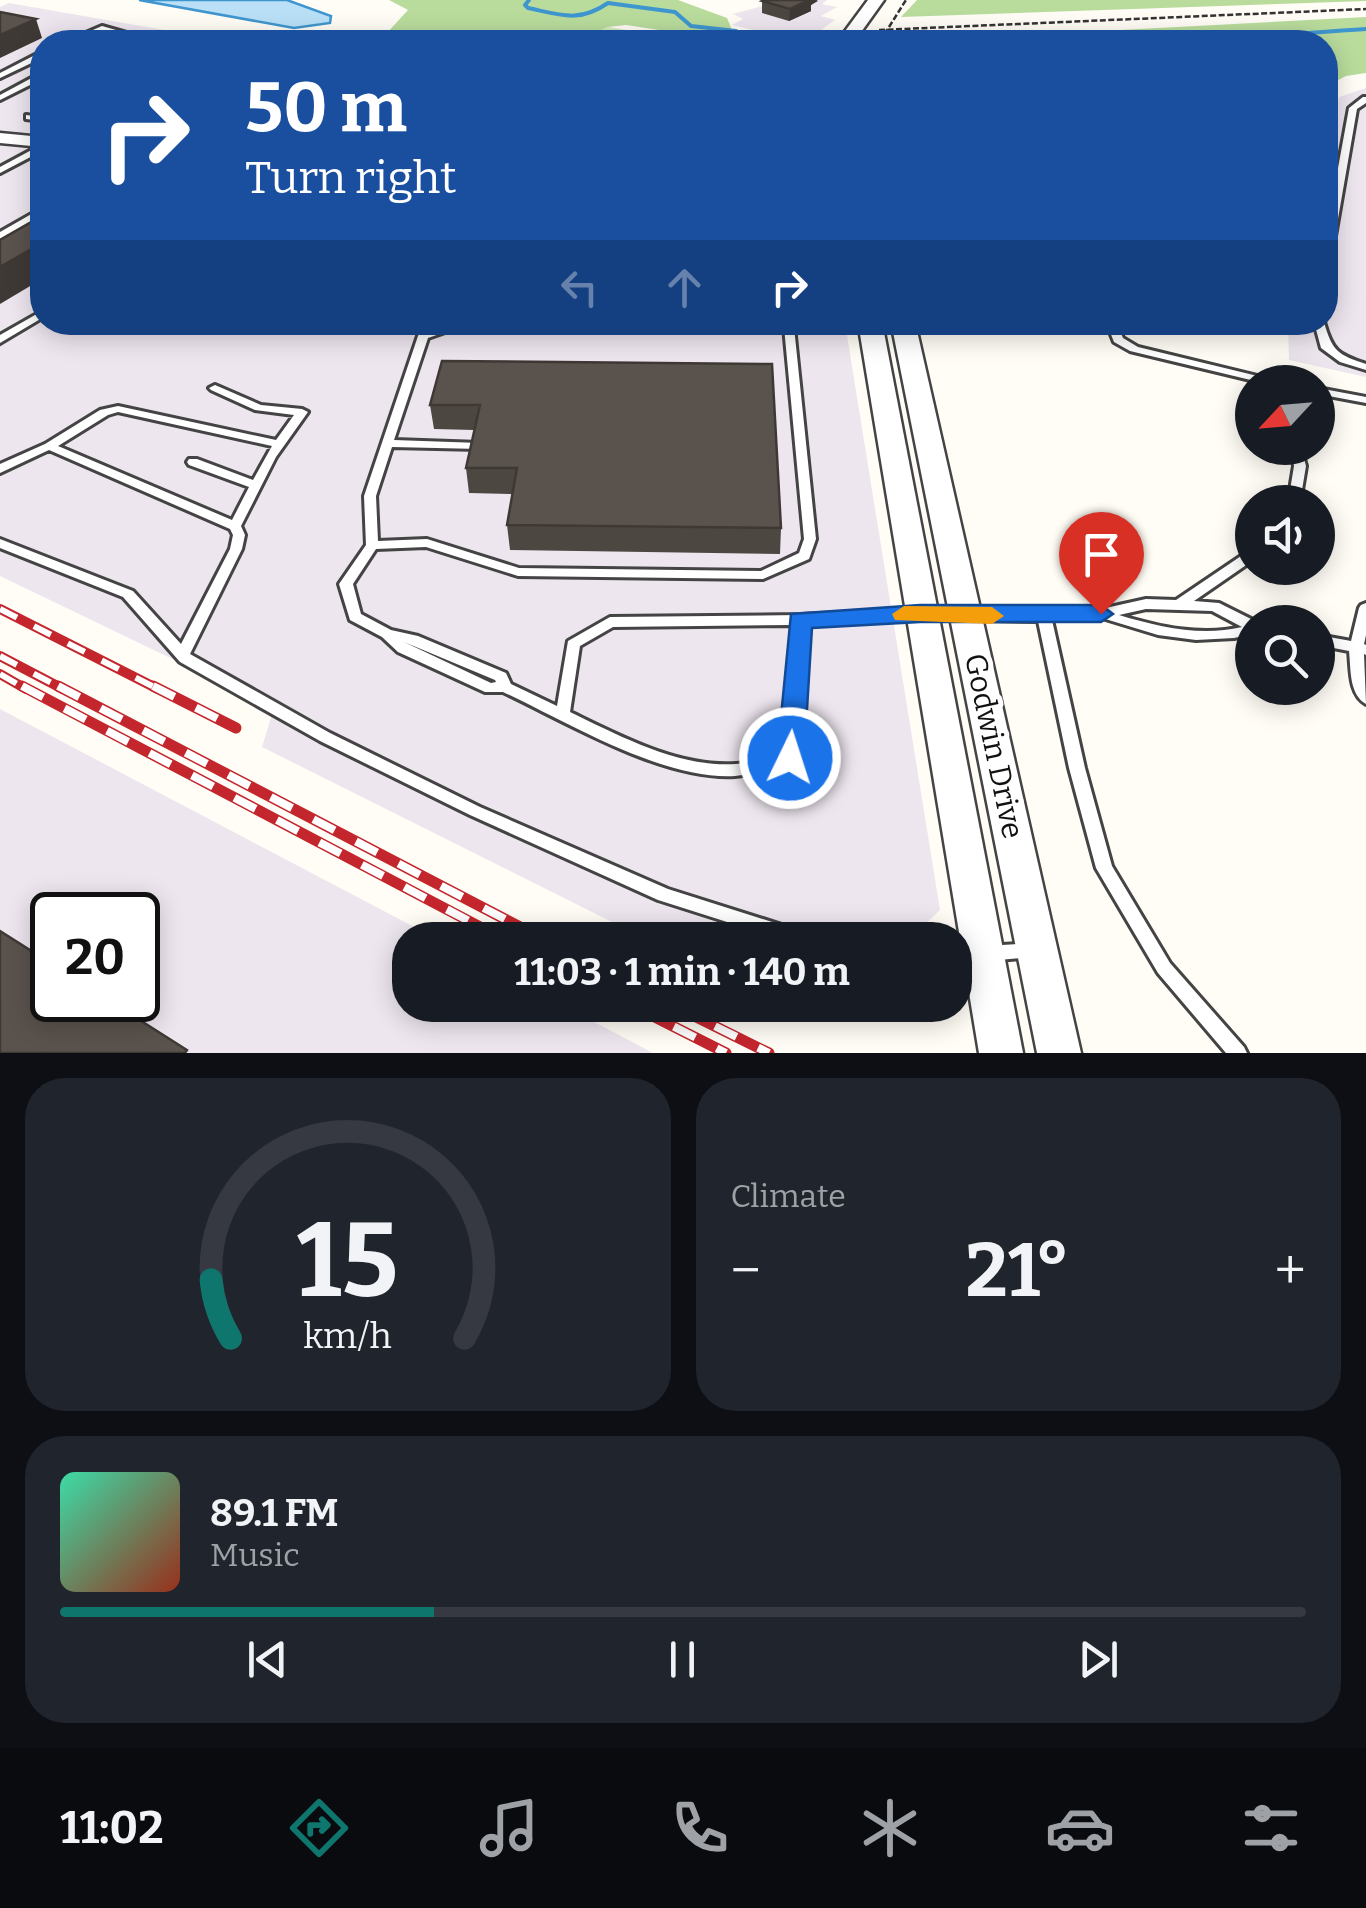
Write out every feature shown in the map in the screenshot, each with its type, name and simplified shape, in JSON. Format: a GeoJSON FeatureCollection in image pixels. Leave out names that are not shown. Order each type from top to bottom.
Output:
{"type":"FeatureCollection","features":[{"type":"Feature","properties":{"kind":"street"},"geometry":{"type":"LineString","coordinates":[[854,30],[876,0]]}},
{"type":"Feature","properties":{"kind":"street"},"geometry":{"type":"LineString","coordinates":[[0,138],[30,143]]}},
{"type":"Feature","properties":{"kind":"street","name":"Godwin Drive"},"geometry":{"type":"LineString","coordinates":[[872,335],[920,614],[964,922]]}},
{"type":"Feature","properties":{"kind":"street","name":"Godwin Drive"},"geometry":{"type":"LineString","coordinates":[[906,335],[1059,1053]]}},
{"type":"Feature","properties":{"kind":"street","name":"Godwin Drive"},"geometry":{"type":"LineString","coordinates":[[972,963],[1001,1053]]}},
{"type":"Feature","properties":{"kind":"lane"},"geometry":{"type":"LineString","coordinates":[[0,76],[30,61]]}},
{"type":"Feature","properties":{"kind":"lane"},"geometry":{"type":"LineString","coordinates":[[0,98],[30,82]]}},
{"type":"Feature","properties":{"kind":"lane"},"geometry":{"type":"LineString","coordinates":[[1338,194],[1354,108],[1366,99]]}},
{"type":"Feature","properties":{"kind":"lane"},"geometry":{"type":"LineString","coordinates":[[0,166],[12,164],[30,153]]}},
{"type":"Feature","properties":{"kind":"lane"},"geometry":{"type":"LineString","coordinates":[[0,236],[30,219]]}},
{"type":"Feature","properties":{"kind":"lane"},"geometry":{"type":"LineString","coordinates":[[0,340],[30,321]]}},
{"type":"Feature","properties":{"kind":"lane"},"geometry":{"type":"LineString","coordinates":[[426,335],[370,496],[372,545],[346,584],[348,603],[355,617],[404,648],[490,688],[505,687],[651,752],[689,764],[731,770],[790,758],[800,620]]}},
{"type":"Feature","properties":{"kind":"lane"},"geometry":{"type":"LineString","coordinates":[[372,545],[427,543],[518,572],[763,575],[785,567],[804,556],[810,539],[789,335]]}},
{"type":"Feature","properties":{"kind":"lane"},"geometry":{"type":"LineString","coordinates":[[1116,335],[1134,349],[1235,374]]}},
{"type":"Feature","properties":{"kind":"lane"},"geometry":{"type":"LineString","coordinates":[[1322,335],[1325,346],[1344,360],[1366,367]]}},
{"type":"Feature","properties":{"kind":"lane"},"geometry":{"type":"LineString","coordinates":[[215,388],[258,408],[302,412],[279,444],[235,526]]}},
{"type":"Feature","properties":{"kind":"lane"},"geometry":{"type":"LineString","coordinates":[[1335,394],[1366,400]]}},
{"type":"Feature","properties":{"kind":"lane"},"geometry":{"type":"LineString","coordinates":[[0,469],[49,446],[104,412],[118,409],[279,444]]}},
{"type":"Feature","properties":{"kind":"lane"},"geometry":{"type":"LineString","coordinates":[[388,443],[480,446]]}},
{"type":"Feature","properties":{"kind":"lane"},"geometry":{"type":"LineString","coordinates":[[49,446],[235,526],[239,535],[236,549],[182,655]]}},
{"type":"Feature","properties":{"kind":"lane"},"geometry":{"type":"LineString","coordinates":[[193,462],[256,485]]}},
{"type":"Feature","properties":{"kind":"lane"},"geometry":{"type":"LineString","coordinates":[[0,543],[128,594],[182,655],[326,737],[582,860],[664,895],[750,922]]}},
{"type":"Feature","properties":{"kind":"lane"},"geometry":{"type":"LineString","coordinates":[[1180,605],[1235,568]]}},
{"type":"Feature","properties":{"kind":"lane"},"geometry":{"type":"LineString","coordinates":[[564,713],[574,644],[610,622],[920,614],[1044,616],[1101,614],[1146,604],[1214,606],[1235,618]]}},
{"type":"Feature","properties":{"kind":"lane"},"geometry":{"type":"LineString","coordinates":[[1366,608],[1361,648],[1361,692],[1366,699]]}},
{"type":"Feature","properties":{"kind":"lane"},"geometry":{"type":"LineString","coordinates":[[1101,614],[1156,632],[1235,634]]}},
{"type":"Feature","properties":{"kind":"lane"},"geometry":{"type":"LineString","coordinates":[[1044,616],[1104,868],[1164,968],[1238,1053]]}},
{"type":"Feature","properties":{"kind":"lane"},"geometry":{"type":"LineString","coordinates":[[1335,643],[1361,648]]}},
{"type":"Feature","properties":{"kind":"lane"},"geometry":{"type":"LineString","coordinates":[[972,954],[1037,950]]}},
{"type":"Feature","properties":{"kind":"path"},"geometry":{"type":"LineString","coordinates":[[886,30],[906,0]]}},
{"type":"Feature","properties":{"kind":"path"},"geometry":{"type":"LineString","coordinates":[[879,30],[1366,9]]}},
{"type":"Feature","properties":{"kind":"shaded area"},"geometry":{"type":"Polygon","coordinates":[[[784,0],[827,0],[822,4],[837,7],[821,16],[835,20],[821,30],[753,30],[732,25],[743,19],[733,14],[784,0]]]}},
{"type":"Feature","properties":{"kind":"shaded area"},"geometry":{"type":"Polygon","coordinates":[[[9,3],[164,30],[30,30],[30,335],[847,335],[940,910],[928,922],[612,922],[262,747],[274,708],[0,576],[0,7],[9,3]]]}},
{"type":"Feature","properties":{"kind":"shaded area"},"geometry":{"type":"Polygon","coordinates":[[[1366,88],[1366,377],[1335,370],[1335,365],[1289,360],[1288,335],[1338,335],[1339,97],[1366,88]]]}},
{"type":"Feature","properties":{"kind":"shaded area"},"geometry":{"type":"Polygon","coordinates":[[[0,709],[405,922],[392,922],[392,1022],[594,1022],[653,1053],[0,1053],[0,709]]]}},
{"type":"Feature","properties":{"kind":"green space"},"geometry":{"type":"Polygon","coordinates":[[[389,0],[678,0],[727,18],[732,30],[659,30],[626,25],[601,30],[390,30],[408,10],[389,0]]]}},
{"type":"Feature","properties":{"kind":"green space"},"geometry":{"type":"Polygon","coordinates":[[[917,0],[1366,0],[1366,1],[901,17],[917,0]]]}},
{"type":"Feature","properties":{"kind":"green space"},"geometry":{"type":"Polygon","coordinates":[[[1366,17],[1366,73],[1338,80],[1338,30],[1119,30],[1366,17]]]}},
{"type":"Feature","properties":{"kind":"water"},"geometry":{"type":"Polygon","coordinates":[[[139,0],[287,0],[331,16],[330,23],[294,28],[139,0]]]}},
{"type":"Feature","properties":{"kind":"building"},"geometry":{"type":"Polygon","coordinates":[[[764,0],[809,0],[790,9],[764,0]]]}},
{"type":"Feature","properties":{"kind":"building"},"geometry":{"type":"Polygon","coordinates":[[[0,12],[36,19],[0,35],[0,12]]]}},
{"type":"Feature","properties":{"kind":"building"},"geometry":{"type":"Polygon","coordinates":[[[30,223],[30,250],[0,267],[0,240],[30,223]]]}},
{"type":"Feature","properties":{"kind":"building"},"geometry":{"type":"Polygon","coordinates":[[[442,361],[772,364],[781,528],[507,525],[517,468],[466,468],[480,405],[430,405],[442,361]]]}},
{"type":"Feature","properties":{"kind":"building"},"geometry":{"type":"Polygon","coordinates":[[[0,931],[30,950],[30,1022],[143,1022],[187,1050],[185,1053],[0,1053],[0,931]]]}},
{"type":"Feature","properties":{"kind":"waterway"},"geometry":{"type":"LineString","coordinates":[[529,0],[525,5],[528,8],[570,16],[608,3],[675,12],[691,26],[727,30]]}},
{"type":"Feature","properties":{"kind":"waterway"},"geometry":{"type":"LineString","coordinates":[[1338,31],[1366,29]]}},
{"type":"Feature","properties":{"kind":"railway"},"geometry":{"type":"LineString","coordinates":[[0,609],[158,689]]}},
{"type":"Feature","properties":{"kind":"railway"},"geometry":{"type":"LineString","coordinates":[[0,656],[63,689]]}},
{"type":"Feature","properties":{"kind":"railway"},"geometry":{"type":"LineString","coordinates":[[0,674],[26,689]]}},
{"type":"Feature","properties":{"kind":"railway"},"geometry":{"type":"LineString","coordinates":[[22,686],[471,922]]}},
{"type":"Feature","properties":{"kind":"railway"},"geometry":{"type":"LineString","coordinates":[[58,686],[510,922]]}},
{"type":"Feature","properties":{"kind":"railway"},"geometry":{"type":"LineString","coordinates":[[153,686],[236,728]]}},
{"type":"Feature","properties":{"kind":"railway"},"geometry":{"type":"LineString","coordinates":[[665,1022],[726,1053]]}},
{"type":"Feature","properties":{"kind":"railway"},"geometry":{"type":"LineString","coordinates":[[706,1022],[769,1053]]}},
{"type":"Feature","properties":{"kind":"slow traffic"},"geometry":{"type":"LineString","coordinates":[[904,614],[992,616]]}},
{"type":"Feature","properties":{"kind":"route"},"geometry":{"type":"LineString","coordinates":[[790,758],[800,620],[920,614],[1101,614]]}}]}
